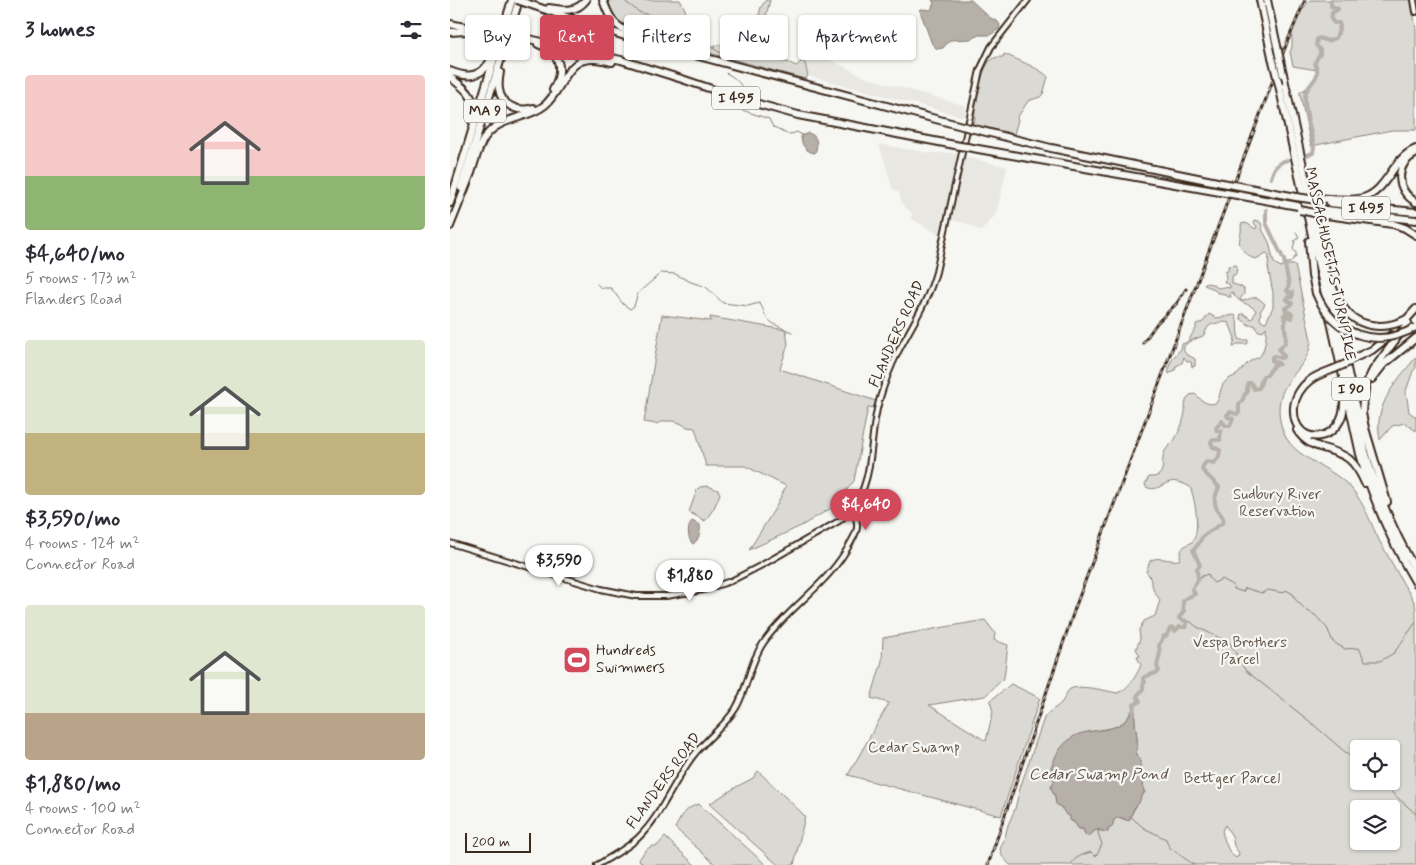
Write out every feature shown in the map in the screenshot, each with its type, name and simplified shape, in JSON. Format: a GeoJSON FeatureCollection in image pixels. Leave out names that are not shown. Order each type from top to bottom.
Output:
{"type":"FeatureCollection","features":[{"type":"Feature","properties":{"kind":"highway"},"geometry":{"type":"LineString","coordinates":[[517,1],[569,10],[578,8],[586,0]]}},
{"type":"Feature","properties":{"kind":"highway"},"geometry":{"type":"LineString","coordinates":[[603,0],[611,19],[624,30]]}},
{"type":"Feature","properties":{"kind":"highway","name":"MASSACHUSETTS TURNPIKE"},"geometry":{"type":"LineString","coordinates":[[1260,0],[1360,454],[1385,524],[1399,554],[1416,583]]}},
{"type":"Feature","properties":{"kind":"highway","name":"MASSACHUSETTS TURNPIKE"},"geometry":{"type":"LineString","coordinates":[[1267,0],[1365,451],[1384,506],[1416,571]]}},
{"type":"Feature","properties":{"kind":"highway","name":"MA 9"},"geometry":{"type":"LineString","coordinates":[[512,15],[517,1]]}},
{"type":"Feature","properties":{"kind":"highway","name":"I 495"},"geometry":{"type":"LineString","coordinates":[[517,1],[624,35]]}},
{"type":"Feature","properties":{"kind":"highway","name":"I 495"},"geometry":{"type":"LineString","coordinates":[[450,24],[465,27]]}},
{"type":"Feature","properties":{"kind":"highway"},"geometry":{"type":"LineString","coordinates":[[450,32],[465,31]]}},
{"type":"Feature","properties":{"kind":"highway","name":"I 495"},"geometry":{"type":"LineString","coordinates":[[530,39],[590,52],[645,67],[744,100],[822,120],[1299,208],[1416,220]]}},
{"type":"Feature","properties":{"kind":"highway"},"geometry":{"type":"LineString","coordinates":[[502,60],[498,82],[503,100],[519,110],[528,110],[540,105],[551,93],[558,80],[559,64],[555,55],[548,48],[530,41]]}},
{"type":"Feature","properties":{"kind":"highway"},"geometry":{"type":"LineString","coordinates":[[450,226],[481,144],[494,128],[529,114],[543,106],[553,97],[572,68],[582,61],[593,59],[645,67]]}},
{"type":"Feature","properties":{"kind":"highway","name":"I 495"},"geometry":{"type":"LineString","coordinates":[[710,59],[1051,148],[1296,197],[1368,208],[1416,212]]}},
{"type":"Feature","properties":{"kind":"highway"},"geometry":{"type":"LineString","coordinates":[[450,71],[463,75],[476,74],[484,69],[491,60]]}},
{"type":"Feature","properties":{"kind":"highway","name":"MA 9"},"geometry":{"type":"LineString","coordinates":[[450,203],[497,60]]}},
{"type":"Feature","properties":{"kind":"highway","name":"MA 9"},"geometry":{"type":"LineString","coordinates":[[450,222],[498,60]]}},
{"type":"Feature","properties":{"kind":"highway"},"geometry":{"type":"LineString","coordinates":[[450,77],[466,90],[472,98],[473,104],[472,121],[460,168]]}},
{"type":"Feature","properties":{"kind":"highway"},"geometry":{"type":"LineString","coordinates":[[1317,199],[1345,200],[1361,199],[1368,196],[1378,189],[1403,156],[1416,149]]}},
{"type":"Feature","properties":{"kind":"highway"},"geometry":{"type":"LineString","coordinates":[[1416,153],[1404,163],[1400,178],[1405,192],[1416,202]]}},
{"type":"Feature","properties":{"kind":"highway"},"geometry":{"type":"LineString","coordinates":[[1318,211],[1395,224],[1416,235]]}},
{"type":"Feature","properties":{"kind":"highway"},"geometry":{"type":"LineString","coordinates":[[1307,217],[1312,276],[1316,293],[1322,306],[1332,318],[1344,328],[1358,335],[1374,338],[1400,335],[1416,327]]}},
{"type":"Feature","properties":{"kind":"highway"},"geometry":{"type":"LineString","coordinates":[[1324,261],[1339,302],[1352,317],[1368,325],[1380,326],[1407,321]]}},
{"type":"Feature","properties":{"kind":"highway"},"geometry":{"type":"LineString","coordinates":[[1405,551],[1388,507],[1362,411],[1366,384],[1374,367],[1416,309]]}},
{"type":"Feature","properties":{"kind":"highway"},"geometry":{"type":"LineString","coordinates":[[1331,328],[1332,346],[1344,399],[1343,412],[1337,426],[1329,434],[1320,437],[1309,435],[1301,430],[1297,424],[1294,410],[1296,398],[1302,388],[1310,380],[1334,368],[1350,361],[1375,348],[1416,313]]}},
{"type":"Feature","properties":{"kind":"highway"},"geometry":{"type":"LineString","coordinates":[[1367,434],[1364,407],[1371,380],[1384,364],[1416,338]]}},
{"type":"Feature","properties":{"kind":"highway"},"geometry":{"type":"LineString","coordinates":[[1334,368],[1310,376],[1298,388],[1292,403],[1294,423],[1300,434],[1308,442],[1344,457],[1354,464],[1385,524]]}},
{"type":"Feature","properties":{"kind":"main road","name":"FLANDERS ROAD"},"geometry":{"type":"LineString","coordinates":[[597,865],[641,835],[694,756],[734,711],[743,693],[756,655],[764,642],[776,627],[827,577],[846,551],[854,535],[858,524],[851,511],[860,498],[866,484],[874,424],[886,381],[898,352],[927,298],[934,279],[980,70],[991,46],[1028,0]]}},
{"type":"Feature","properties":{"kind":"main road"},"geometry":{"type":"LineString","coordinates":[[1414,0],[1416,12]]}},
{"type":"Feature","properties":{"kind":"main road"},"geometry":{"type":"LineString","coordinates":[[450,543],[616,593],[636,596],[666,596],[702,590],[738,577],[839,521],[851,511]]}},
{"type":"Feature","properties":{"kind":"shaded area"},"geometry":{"type":"Polygon","coordinates":[[[803,60],[830,60],[867,78],[963,105],[966,110],[965,117],[809,76],[803,60]]]}},
{"type":"Feature","properties":{"kind":"shaded area"},"geometry":{"type":"Polygon","coordinates":[[[879,144],[929,153],[960,155],[940,235],[910,218],[913,214],[901,201],[899,192],[893,189],[879,144]]]}},
{"type":"Feature","properties":{"kind":"shaded area"},"geometry":{"type":"Polygon","coordinates":[[[965,157],[1007,167],[996,214],[981,231],[968,224],[951,220],[965,157]]]}},
{"type":"Feature","properties":{"kind":"green space"},"geometry":{"type":"Polygon","coordinates":[[[607,0],[680,0],[685,9],[684,14],[681,15],[624,15],[624,25],[617,21],[612,14],[607,0]]]}},
{"type":"Feature","properties":{"kind":"green space"},"geometry":{"type":"Polygon","coordinates":[[[766,0],[770,0],[766,15],[759,15],[761,7],[766,0]]]}},
{"type":"Feature","properties":{"kind":"green space"},"geometry":{"type":"Polygon","coordinates":[[[1310,0],[1411,0],[1416,29],[1416,130],[1392,130],[1311,146],[1300,92],[1312,83],[1317,70],[1293,66],[1290,52],[1295,24],[1310,0]]]}},
{"type":"Feature","properties":{"kind":"green space"},"geometry":{"type":"Polygon","coordinates":[[[710,44],[712,48],[720,44],[720,56],[710,53],[710,44]]]}},
{"type":"Feature","properties":{"kind":"green space"},"geometry":{"type":"Polygon","coordinates":[[[1004,54],[1035,68],[1048,77],[1043,94],[1028,101],[1017,118],[1014,134],[973,124],[975,107],[986,66],[992,59],[1003,57],[1004,54]]]}},
{"type":"Feature","properties":{"kind":"green space"},"geometry":{"type":"Polygon","coordinates":[[[735,60],[776,60],[796,66],[802,61],[805,63],[808,76],[805,79],[735,60]]]}},
{"type":"Feature","properties":{"kind":"green space"},"geometry":{"type":"Polygon","coordinates":[[[1254,220],[1261,223],[1269,242],[1274,263],[1281,267],[1284,265],[1295,265],[1311,340],[1305,359],[1284,389],[1280,399],[1281,426],[1287,439],[1295,449],[1341,479],[1357,495],[1380,542],[1415,604],[1416,865],[1010,865],[1002,856],[1000,849],[1044,718],[1062,702],[1070,689],[1086,688],[1117,693],[1125,689],[1132,682],[1141,665],[1137,657],[1140,656],[1136,649],[1140,639],[1139,630],[1144,621],[1155,616],[1160,600],[1146,572],[1150,561],[1153,559],[1179,560],[1182,549],[1192,542],[1195,537],[1197,523],[1194,499],[1190,487],[1170,482],[1153,489],[1146,487],[1145,484],[1149,477],[1155,477],[1161,472],[1163,455],[1180,430],[1185,414],[1185,403],[1190,395],[1195,394],[1207,403],[1216,403],[1225,382],[1238,374],[1250,361],[1259,357],[1263,351],[1266,327],[1262,332],[1257,330],[1255,325],[1249,325],[1240,318],[1241,314],[1244,314],[1251,319],[1253,318],[1256,310],[1241,301],[1255,298],[1261,300],[1265,304],[1260,312],[1260,319],[1266,322],[1273,307],[1273,293],[1268,267],[1269,255],[1266,253],[1256,259],[1252,258],[1242,248],[1239,242],[1241,224],[1246,223],[1256,229],[1254,220]],[[1132,710],[1128,718],[1116,726],[1074,737],[1061,749],[1052,764],[1051,774],[1055,780],[1051,786],[1056,802],[1070,816],[1071,821],[1079,829],[1083,829],[1087,836],[1096,830],[1108,832],[1108,829],[1112,827],[1114,819],[1118,817],[1126,820],[1129,818],[1145,792],[1140,761],[1136,752],[1135,711],[1132,710]],[[1225,825],[1222,831],[1225,842],[1236,858],[1239,853],[1234,846],[1232,836],[1225,825]]]}},
{"type":"Feature","properties":{"kind":"green space"},"geometry":{"type":"Polygon","coordinates":[[[1236,265],[1236,274],[1232,276],[1232,283],[1244,289],[1241,301],[1232,292],[1230,293],[1231,297],[1229,297],[1204,285],[1206,283],[1218,288],[1230,288],[1230,285],[1224,282],[1226,278],[1225,272],[1228,271],[1228,266],[1236,265]]]}},
{"type":"Feature","properties":{"kind":"green space"},"geometry":{"type":"Polygon","coordinates":[[[1209,314],[1216,318],[1235,315],[1240,340],[1248,340],[1248,343],[1238,344],[1233,347],[1235,338],[1229,323],[1212,324],[1203,336],[1190,341],[1184,346],[1184,352],[1195,359],[1195,366],[1192,367],[1191,362],[1187,361],[1184,357],[1182,363],[1176,366],[1175,370],[1169,374],[1170,364],[1181,349],[1182,344],[1189,340],[1196,329],[1196,324],[1203,322],[1209,314]]]}},
{"type":"Feature","properties":{"kind":"green space"},"geometry":{"type":"Polygon","coordinates":[[[662,315],[711,321],[710,317],[786,330],[788,344],[780,369],[876,401],[873,408],[868,407],[854,481],[833,507],[801,526],[749,550],[777,505],[786,486],[745,466],[706,466],[695,428],[672,421],[656,424],[644,422],[662,315]]]}},
{"type":"Feature","properties":{"kind":"green space"},"geometry":{"type":"Polygon","coordinates":[[[1416,357],[1416,368],[1413,371],[1406,391],[1409,412],[1416,417],[1416,431],[1405,423],[1392,426],[1380,440],[1379,423],[1384,403],[1393,386],[1416,357]]]}},
{"type":"Feature","properties":{"kind":"green space"},"geometry":{"type":"Polygon","coordinates":[[[708,486],[718,490],[720,494],[714,508],[705,521],[689,512],[697,490],[700,487],[708,486]]]}},
{"type":"Feature","properties":{"kind":"green space","name":"Cedar Swamp"},"geometry":{"type":"Polygon","coordinates":[[[985,620],[995,633],[994,640],[1008,645],[1004,678],[985,696],[929,705],[986,741],[993,712],[990,701],[1011,684],[1040,698],[1001,816],[848,775],[889,703],[871,698],[882,661],[883,638],[985,620]]]}},
{"type":"Feature","properties":{"kind":"green space"},"geometry":{"type":"Polygon","coordinates":[[[758,771],[805,816],[794,865],[778,865],[709,804],[753,778],[758,771]]]}},
{"type":"Feature","properties":{"kind":"green space"},"geometry":{"type":"Polygon","coordinates":[[[699,804],[766,865],[716,865],[675,828],[687,810],[699,804]]]}},
{"type":"Feature","properties":{"kind":"green space"},"geometry":{"type":"Polygon","coordinates":[[[665,837],[695,865],[644,865],[639,860],[644,852],[648,848],[657,846],[665,837]]]}},
{"type":"Feature","properties":{"kind":"water"},"geometry":{"type":"Polygon","coordinates":[[[932,0],[971,0],[989,17],[998,22],[1000,25],[999,29],[990,35],[950,40],[943,48],[937,49],[932,44],[920,11],[921,9],[931,10],[934,3],[932,0]]]}},
{"type":"Feature","properties":{"kind":"water"},"geometry":{"type":"Polygon","coordinates":[[[808,133],[815,138],[817,147],[815,153],[807,150],[802,142],[801,136],[808,133]]]}},
{"type":"Feature","properties":{"kind":"water"},"geometry":{"type":"Polygon","coordinates":[[[692,521],[700,525],[700,533],[693,544],[688,533],[692,521]]]}},
{"type":"Feature","properties":{"kind":"water","name":"Cedar Swamp Pond"},"geometry":{"type":"Polygon","coordinates":[[[1132,710],[1135,711],[1136,752],[1140,761],[1144,793],[1134,808],[1129,821],[1118,818],[1114,820],[1108,832],[1096,830],[1087,836],[1083,829],[1079,829],[1070,820],[1070,816],[1066,815],[1062,808],[1056,804],[1051,788],[1055,780],[1049,777],[1054,762],[1061,748],[1074,736],[1117,726],[1123,723],[1132,710]]]}},
{"type":"Feature","properties":{"kind":"waterway"},"geometry":{"type":"LineString","coordinates":[[623,0],[639,12],[676,23],[688,32],[707,39],[714,49],[720,52]]}},
{"type":"Feature","properties":{"kind":"waterway"},"geometry":{"type":"LineString","coordinates":[[1307,155],[1313,153],[1314,146],[1306,111],[1305,94],[1317,74],[1315,62],[1320,54],[1320,50],[1316,45],[1317,39],[1328,41],[1336,38],[1340,26],[1339,23],[1334,23],[1331,19],[1332,13],[1338,9],[1331,6],[1331,0]]}},
{"type":"Feature","properties":{"kind":"waterway"},"geometry":{"type":"LineString","coordinates":[[726,73],[738,81],[746,93]]}},
{"type":"Feature","properties":{"kind":"waterway"},"geometry":{"type":"LineString","coordinates":[[742,110],[769,119],[773,127],[786,134],[797,132],[802,135]]}},
{"type":"Feature","properties":{"kind":"waterway"},"geometry":{"type":"LineString","coordinates":[[1271,178],[1276,166],[1288,160]]}},
{"type":"Feature","properties":{"kind":"waterway"},"geometry":{"type":"LineString","coordinates":[[1133,713],[1134,705],[1140,701],[1137,696],[1143,689],[1145,682],[1143,678],[1159,671],[1157,666],[1160,653],[1159,645],[1164,636],[1166,636],[1170,629],[1173,628],[1175,631],[1179,627],[1186,627],[1186,621],[1179,618],[1184,611],[1183,601],[1195,594],[1192,589],[1198,580],[1197,569],[1200,565],[1193,550],[1203,536],[1224,521],[1215,504],[1219,487],[1202,470],[1207,461],[1214,463],[1219,457],[1220,450],[1213,447],[1211,442],[1212,440],[1220,440],[1221,431],[1217,431],[1216,428],[1222,421],[1226,426],[1230,426],[1233,419],[1227,415],[1230,412],[1239,413],[1239,404],[1247,393],[1248,383],[1251,383],[1254,389],[1259,388],[1263,376],[1267,375],[1274,365],[1279,364],[1272,361],[1272,357],[1281,358],[1284,356],[1279,350],[1285,343],[1284,316],[1287,312],[1285,308],[1292,303],[1286,299],[1292,297],[1293,294],[1287,291],[1289,285],[1284,260],[1266,223],[1266,210]]}},
{"type":"Feature","properties":{"kind":"waterway"},"geometry":{"type":"LineString","coordinates":[[1285,263],[1290,263],[1296,256],[1293,249],[1295,240],[1299,237],[1296,232]]}},
{"type":"Feature","properties":{"kind":"waterway"},"geometry":{"type":"LineString","coordinates":[[597,284],[601,288],[611,288],[623,304],[630,309],[634,306],[638,293],[661,273],[675,274],[706,287],[723,303],[748,306],[759,303],[772,323],[792,332]]}},
{"type":"Feature","properties":{"kind":"waterway"},"geometry":{"type":"LineString","coordinates":[[1284,315],[1291,318],[1292,314],[1287,311]]}},
{"type":"Feature","properties":{"kind":"waterway"},"geometry":{"type":"LineString","coordinates":[[1199,578],[1208,574],[1214,583],[1222,579],[1233,585],[1234,589],[1243,592],[1245,588],[1262,593],[1268,590],[1283,593],[1286,590],[1293,594],[1295,599],[1306,610],[1315,615],[1327,628],[1333,642],[1345,649],[1359,648],[1365,661],[1380,661],[1394,653],[1416,622]]}},
{"type":"Feature","properties":{"kind":"waterway"},"geometry":{"type":"LineString","coordinates":[[1187,621],[1230,643],[1245,670],[1350,756]]}},
{"type":"Feature","properties":{"kind":"waterway"},"geometry":{"type":"LineString","coordinates":[[1389,790],[1416,814]]}},
{"type":"Feature","properties":{"kind":"waterway"},"geometry":{"type":"LineString","coordinates":[[1130,816],[1144,828],[1166,839],[1169,847],[1194,865]]}},
{"type":"Feature","properties":{"kind":"waterway"},"geometry":{"type":"LineString","coordinates":[[1071,865],[1076,858],[1085,854],[1091,852],[1095,856],[1097,855],[1102,844],[1098,833],[1099,829]]}},
{"type":"Feature","properties":{"kind":"railway"},"geometry":{"type":"LineString","coordinates":[[988,865],[1075,608],[1288,40],[1305,0]]}},
{"type":"Feature","properties":{"kind":"railway"},"geometry":{"type":"LineString","coordinates":[[1143,343],[1157,323],[1177,303],[1186,289]]}},
{"type":"Feature","properties":{"kind":"place","name":"Hundreds Swimmers"},"geometry":{"type":"Point","coordinates":[577,660]}},
{"type":"Feature","properties":{"kind":"park label","name":"Sudbury River Reservation"},"geometry":{"type":"Point","coordinates":[1277,504]}},
{"type":"Feature","properties":{"kind":"park label","name":"Vespa Brothers Parcel"},"geometry":{"type":"Point","coordinates":[1240,652]}},
{"type":"Feature","properties":{"kind":"park label","name":"Bettger Parcel"},"geometry":{"type":"Point","coordinates":[1232,779]}}]}
